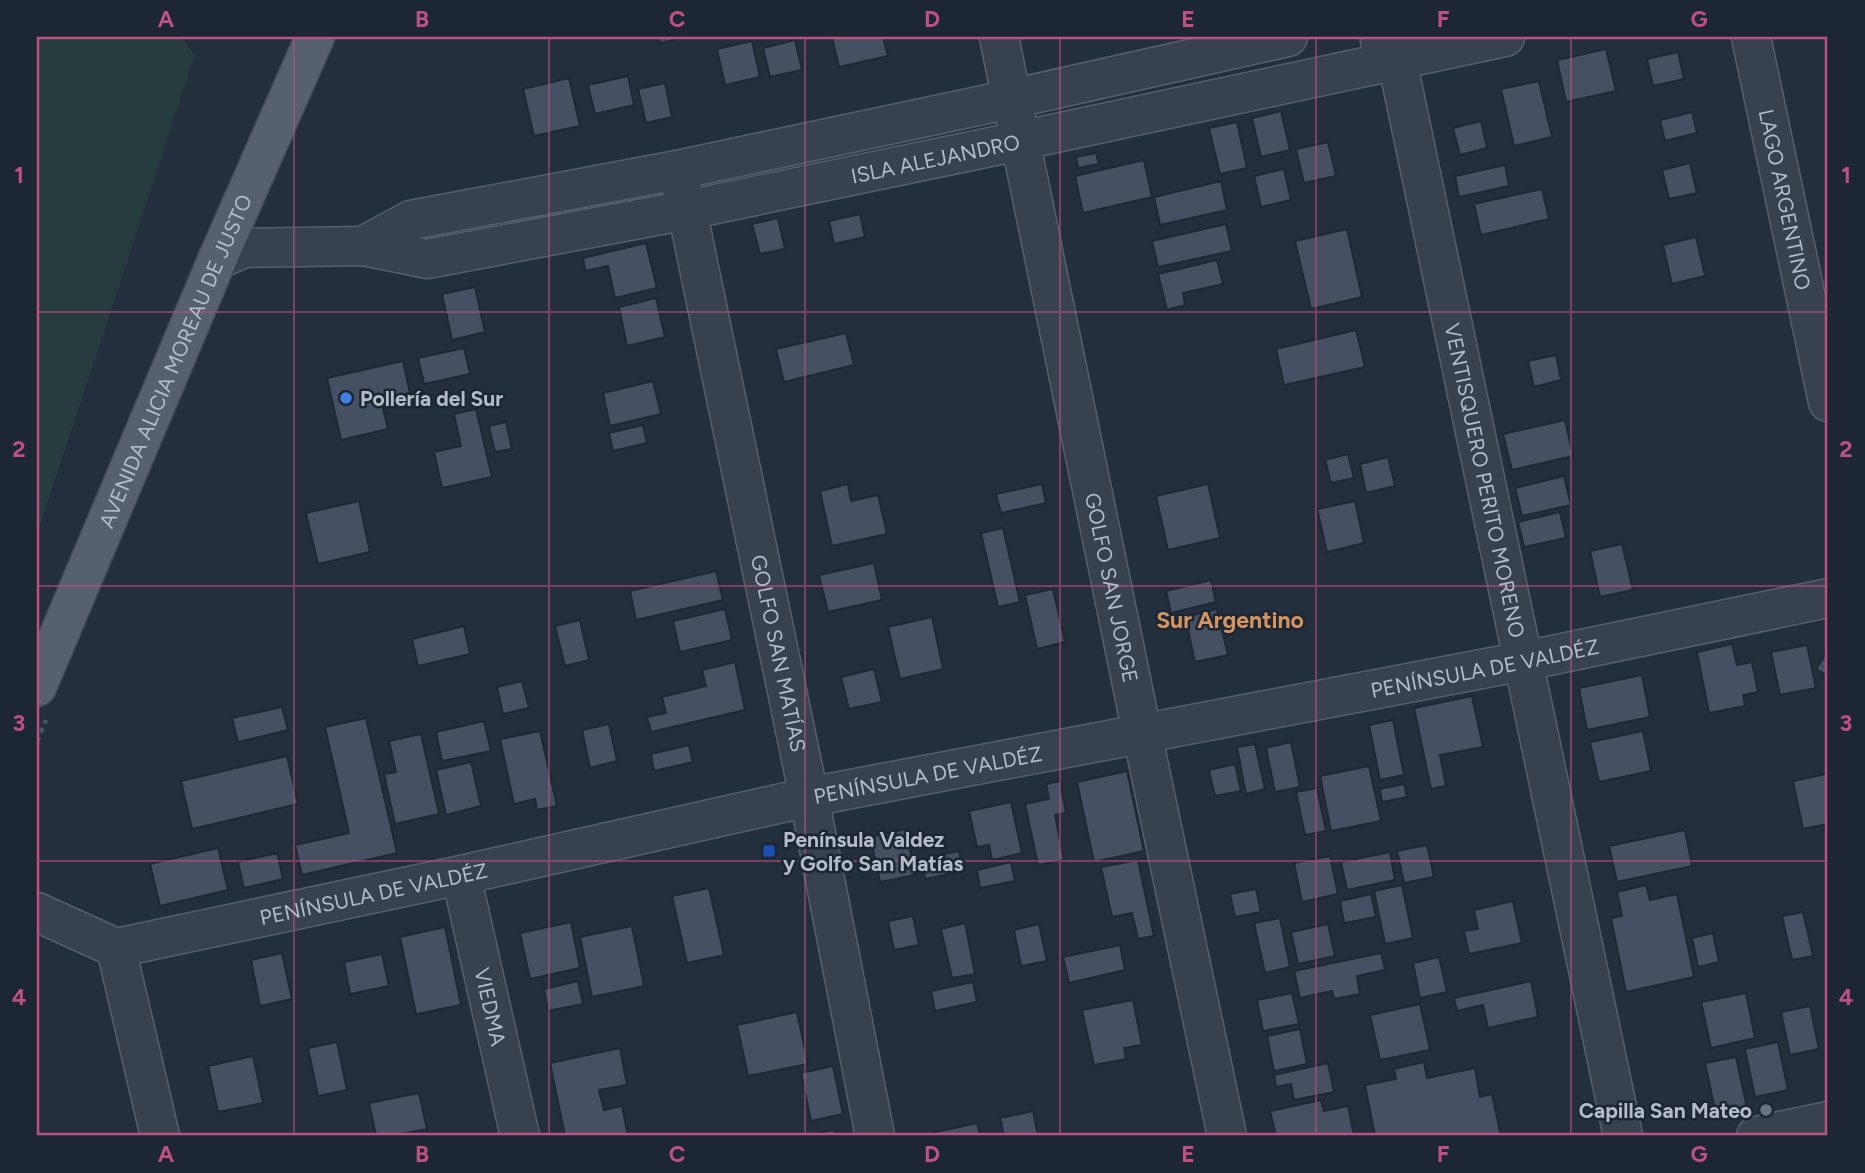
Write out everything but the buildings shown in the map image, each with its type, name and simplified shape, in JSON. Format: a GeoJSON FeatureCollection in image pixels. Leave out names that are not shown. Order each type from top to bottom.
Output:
{"type":"FeatureCollection","features":[{"type":"Feature","properties":{"kind":"main road","name":"AVENIDA ALICIA MOREAU DE JUSTO"},"geometry":{"type":"LineString","coordinates":[[37,684],[315,37]]}},
{"type":"Feature","properties":{"kind":"street","name":"GOLFO SAN JORGE"},"geometry":{"type":"LineString","coordinates":[[999,37],[1227,1136]]}},
{"type":"Feature","properties":{"kind":"street","name":"ISLA ALEJANDRO"},"geometry":{"type":"LineString","coordinates":[[363,246],[411,220],[677,170],[1288,37]]}},
{"type":"Feature","properties":{"kind":"street","name":"ISLA ALEJANDRO"},"geometry":{"type":"LineString","coordinates":[[218,260],[244,248],[363,246],[427,260],[687,210],[1019,141],[1386,48],[1505,37]]}},
{"type":"Feature","properties":{"kind":"street","name":"LAGO ARGENTINO"},"geometry":{"type":"LineString","coordinates":[[1751,37],[1828,402]]}},
{"type":"Feature","properties":{"kind":"street","name":"VENTISQUERO PERITO MORENO"},"geometry":{"type":"LineString","coordinates":[[1386,48],[1524,661],[1623,1136]]}},
{"type":"Feature","properties":{"kind":"street","name":"GOLFO SAN MATÍAS"},"geometry":{"type":"LineString","coordinates":[[677,170],[809,797],[875,1136]]}},
{"type":"Feature","properties":{"kind":"street","name":"PENÍNSULA DE VALDÉZ"},"geometry":{"type":"LineString","coordinates":[[116,948],[461,875],[809,797],[1524,661],[1828,598]]}},
{"type":"Feature","properties":{"kind":"street","name":"VIEDMA"},"geometry":{"type":"LineString","coordinates":[[461,875],[520,1136]]}},
{"type":"Feature","properties":{"kind":"street"},"geometry":{"type":"LineString","coordinates":[[37,912],[116,948],[160,1136]]}},
{"type":"Feature","properties":{"kind":"street"},"geometry":{"type":"LineString","coordinates":[[1756,1136],[1828,1121]]}},
{"type":"Feature","properties":{"kind":"green space"},"geometry":{"type":"Polygon","coordinates":[[[37,37],[181,37],[195,55],[37,534],[37,37]]]}},
{"type":"Feature","properties":{"kind":"place","name":"Pollería del Sur"},"geometry":{"type":"Point","coordinates":[346,398]}},
{"type":"Feature","properties":{"kind":"place","name":"Península Valdez y Golfo San Matías"},"geometry":{"type":"Point","coordinates":[769,851]}},
{"type":"Feature","properties":{"kind":"place","name":"Capilla San Mateo"},"geometry":{"type":"Point","coordinates":[1766,1110]}},
{"type":"Feature","properties":{"kind":"district","name":"Sur Argentino"},"geometry":{"type":"Point","coordinates":[1230,620]}}]}
